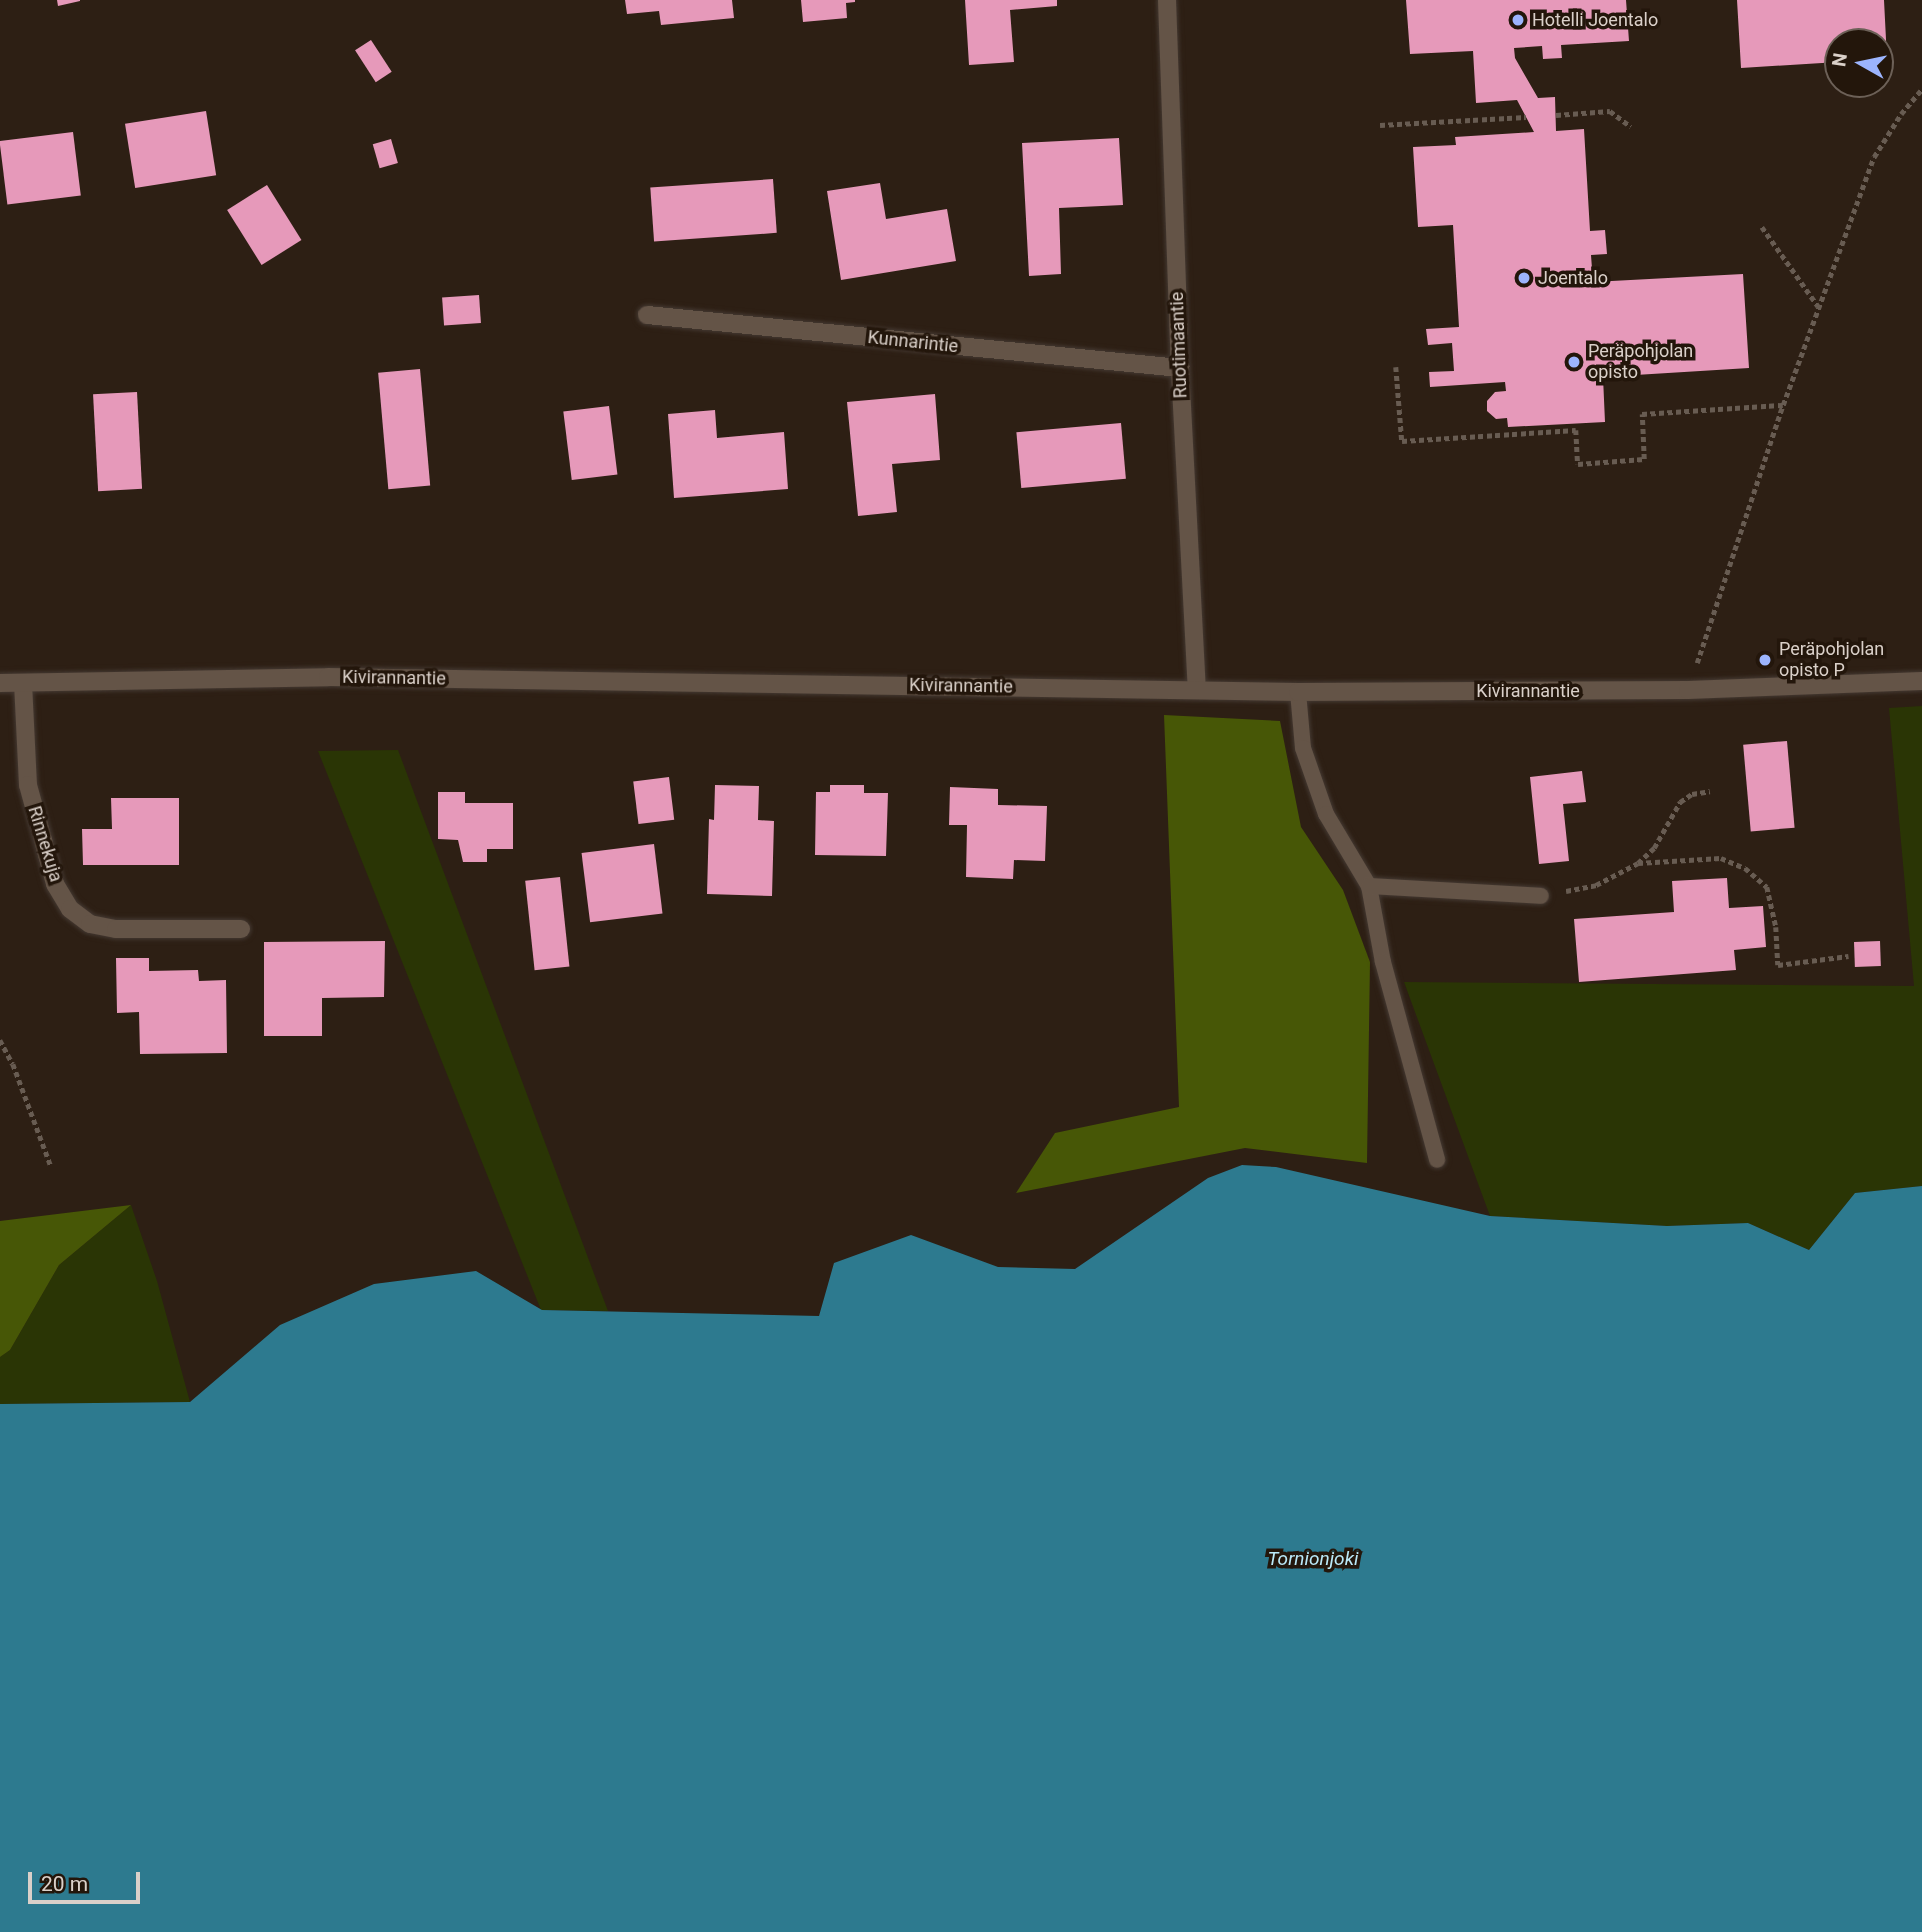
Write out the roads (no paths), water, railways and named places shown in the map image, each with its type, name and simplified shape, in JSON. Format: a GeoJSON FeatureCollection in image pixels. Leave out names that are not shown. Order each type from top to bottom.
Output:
{"type":"FeatureCollection","features":[{"type":"Feature","properties":{"kind":"street","name":"Ruotimaantie"},"geometry":{"type":"LineString","coordinates":[[1167,0],[1180,368],[1197,690]]}},
{"type":"Feature","properties":{"kind":"street","name":"Kunnarintie"},"geometry":{"type":"LineString","coordinates":[[647,315],[1180,368]]}},
{"type":"Feature","properties":{"kind":"street","name":"Kivirannantie"},"geometry":{"type":"LineString","coordinates":[[0,683],[328,677],[1298,692],[1688,690],[1922,681]]}},
{"type":"Feature","properties":{"kind":"street","name":"Rinnekuja"},"geometry":{"type":"LineString","coordinates":[[23,683],[28,785],[55,884],[70,909],[90,924],[116,929],[241,929]]}},
{"type":"Feature","properties":{"kind":"lane"},"geometry":{"type":"LineString","coordinates":[[1298,692],[1303,748],[1326,814],[1369,886],[1383,962],[1437,1160]]}},
{"type":"Feature","properties":{"kind":"lane"},"geometry":{"type":"LineString","coordinates":[[1369,886],[1541,896]]}},
{"type":"Feature","properties":{"kind":"water","name":"Tornionjoki"},"geometry":{"type":"Polygon","coordinates":[[[1242,1165],[1276,1167],[1490,1216],[1667,1226],[1748,1223],[1809,1250],[1855,1193],[1922,1186],[1922,1932],[0,1932],[0,1404],[190,1402],[280,1325],[374,1284],[476,1271],[542,1310],[819,1316],[834,1263],[911,1235],[998,1267],[1075,1269],[1208,1178],[1242,1165]]]}},
{"type":"Feature","properties":{"kind":"place","name":"Hotelli Joentalo"},"geometry":{"type":"Point","coordinates":[1518,20]}},
{"type":"Feature","properties":{"kind":"place","name":"Joentalo"},"geometry":{"type":"Point","coordinates":[1524,278]}},
{"type":"Feature","properties":{"kind":"place","name":"Peräpohjolan opisto"},"geometry":{"type":"Point","coordinates":[1574,362]}},
{"type":"Feature","properties":{"kind":"place","name":"Peräpohjolan opisto P"},"geometry":{"type":"Point","coordinates":[1765,660]}}]}
